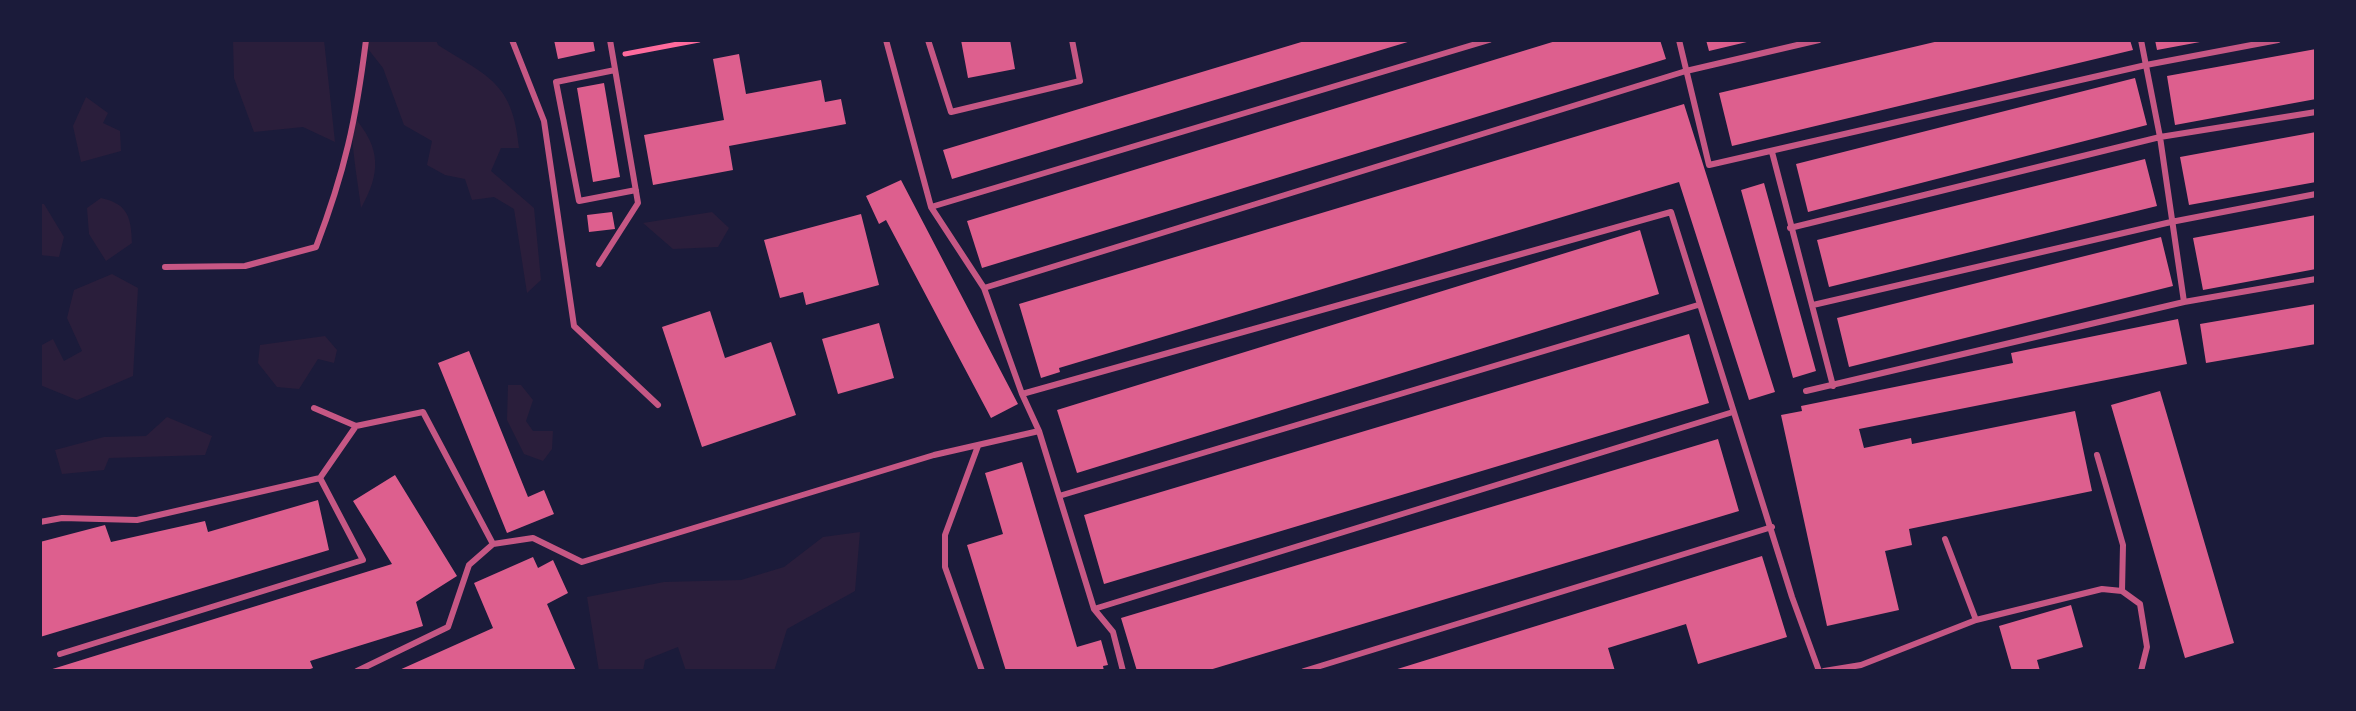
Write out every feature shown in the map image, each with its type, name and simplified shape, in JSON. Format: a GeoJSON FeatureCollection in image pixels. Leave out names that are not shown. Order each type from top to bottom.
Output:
{"type":"FeatureCollection","features":[{"type":"Feature","properties":{"kind":"lane"},"geometry":{"type":"LineString","coordinates":[[165,267],[245,266],[316,247],[341,181],[353,136],[366,40]]}},
{"type":"Feature","properties":{"kind":"lane"},"geometry":{"type":"LineString","coordinates":[[512,40],[544,121],[574,326],[658,405]]}},
{"type":"Feature","properties":{"kind":"lane"},"geometry":{"type":"LineString","coordinates":[[599,264],[638,203],[610,40]]}},
{"type":"Feature","properties":{"kind":"lane"},"geometry":{"type":"LineString","coordinates":[[886,40],[931,207],[984,288],[1022,394],[1039,431],[1094,609],[1113,632],[1123,671]]}},
{"type":"Feature","properties":{"kind":"lane"},"geometry":{"type":"LineString","coordinates":[[928,40],[951,112],[1080,81],[1072,40]]}},
{"type":"Feature","properties":{"kind":"lane"},"geometry":{"type":"LineString","coordinates":[[931,207],[1489,40]]}},
{"type":"Feature","properties":{"kind":"lane"},"geometry":{"type":"LineString","coordinates":[[1679,40],[1709,165],[2146,65],[2278,40]]}},
{"type":"Feature","properties":{"kind":"lane"},"geometry":{"type":"LineString","coordinates":[[984,288],[1686,71],[1819,40]]}},
{"type":"Feature","properties":{"kind":"lane"},"geometry":{"type":"LineString","coordinates":[[2141,40],[2160,137],[2184,302]]}},
{"type":"Feature","properties":{"kind":"lane"},"geometry":{"type":"LineString","coordinates":[[615,70],[556,82],[579,201],[636,190]]}},
{"type":"Feature","properties":{"kind":"lane"},"geometry":{"type":"LineString","coordinates":[[1790,228],[2160,137],[2316,112]]}},
{"type":"Feature","properties":{"kind":"lane"},"geometry":{"type":"LineString","coordinates":[[1772,152],[1833,386]]}},
{"type":"Feature","properties":{"kind":"lane"},"geometry":{"type":"LineString","coordinates":[[1813,305],[2171,222],[2316,194]]}},
{"type":"Feature","properties":{"kind":"lane"},"geometry":{"type":"LineString","coordinates":[[1022,394],[1671,212],[1792,597],[1821,671],[1861,665],[1976,620],[2102,589],[2122,591],[2140,604],[2147,647],[2141,671]]}},
{"type":"Feature","properties":{"kind":"lane"},"geometry":{"type":"LineString","coordinates":[[1806,391],[2184,302],[2316,279]]}},
{"type":"Feature","properties":{"kind":"lane"},"geometry":{"type":"LineString","coordinates":[[1059,496],[1698,305]]}},
{"type":"Feature","properties":{"kind":"lane"},"geometry":{"type":"LineString","coordinates":[[314,408],[356,426],[423,412],[493,544]]}},
{"type":"Feature","properties":{"kind":"lane"},"geometry":{"type":"LineString","coordinates":[[1094,609],[1733,412]]}},
{"type":"Feature","properties":{"kind":"lane"},"geometry":{"type":"LineString","coordinates":[[40,522],[62,518],[137,520],[320,478],[356,426]]}},
{"type":"Feature","properties":{"kind":"lane"},"geometry":{"type":"LineString","coordinates":[[357,671],[448,627],[469,565],[493,544],[533,538],[582,562],[934,455],[1039,431]]}},
{"type":"Feature","properties":{"kind":"lane"},"geometry":{"type":"LineString","coordinates":[[978,446],[945,535],[945,567],[982,671]]}},
{"type":"Feature","properties":{"kind":"lane"},"geometry":{"type":"LineString","coordinates":[[2097,455],[2123,545],[2122,591]]}},
{"type":"Feature","properties":{"kind":"lane"},"geometry":{"type":"LineString","coordinates":[[60,654],[363,560],[320,478]]}},
{"type":"Feature","properties":{"kind":"lane"},"geometry":{"type":"LineString","coordinates":[[1304,671],[1772,527]]}},
{"type":"Feature","properties":{"kind":"lane"},"geometry":{"type":"LineString","coordinates":[[1945,539],[1976,620]]}},
{"type":"Feature","properties":{"kind":"path"},"geometry":{"type":"LineString","coordinates":[[613,56],[699,40]]}},
{"type":"Feature","properties":{"kind":"shaded area"},"geometry":{"type":"Polygon","coordinates":[[[233,40],[324,40],[335,142],[303,127],[254,132],[234,78],[233,40]]]}},
{"type":"Feature","properties":{"kind":"shaded area"},"geometry":{"type":"Polygon","coordinates":[[[361,40],[436,40],[438,45],[484,75],[504,95],[516,126],[519,148],[501,148],[491,171],[534,208],[541,280],[527,293],[514,209],[494,197],[472,200],[465,179],[445,175],[427,165],[432,141],[404,125],[383,68],[361,40]]]}},
{"type":"Feature","properties":{"kind":"shaded area"},"geometry":{"type":"Polygon","coordinates":[[[86,97],[108,113],[103,123],[120,131],[121,151],[81,162],[73,126],[86,97]]]}},
{"type":"Feature","properties":{"kind":"shaded area"},"geometry":{"type":"Polygon","coordinates":[[[354,117],[369,139],[375,161],[372,183],[361,208],[353,147],[354,117]]]}},
{"type":"Feature","properties":{"kind":"shaded area"},"geometry":{"type":"Polygon","coordinates":[[[101,198],[117,204],[126,213],[132,243],[106,261],[89,234],[87,208],[101,198]]]}},
{"type":"Feature","properties":{"kind":"shaded area"},"geometry":{"type":"Polygon","coordinates":[[[40,204],[44,204],[64,237],[59,257],[40,255],[40,204]]]}},
{"type":"Feature","properties":{"kind":"shaded area"},"geometry":{"type":"Polygon","coordinates":[[[712,212],[729,228],[718,247],[673,249],[643,223],[712,212]]]}},
{"type":"Feature","properties":{"kind":"shaded area"},"geometry":{"type":"Polygon","coordinates":[[[112,274],[138,288],[133,376],[77,400],[40,385],[40,346],[53,339],[64,361],[82,351],[67,318],[74,290],[112,274]]]}},
{"type":"Feature","properties":{"kind":"shaded area"},"geometry":{"type":"Polygon","coordinates":[[[325,336],[337,350],[334,363],[318,359],[299,389],[277,387],[258,363],[260,345],[325,336]]]}},
{"type":"Feature","properties":{"kind":"shaded area"},"geometry":{"type":"Polygon","coordinates":[[[508,385],[521,385],[533,400],[526,421],[533,431],[553,431],[552,449],[543,461],[524,454],[507,420],[508,385]]]}},
{"type":"Feature","properties":{"kind":"shaded area"},"geometry":{"type":"Polygon","coordinates":[[[167,417],[212,436],[205,455],[109,458],[104,470],[62,474],[55,450],[104,437],[146,436],[167,417]]]}},
{"type":"Feature","properties":{"kind":"shaded area"},"geometry":{"type":"Polygon","coordinates":[[[860,532],[855,591],[787,629],[774,671],[686,671],[678,647],[645,660],[643,671],[599,671],[587,597],[664,582],[741,580],[784,567],[823,537],[860,532]]]}},
{"type":"Feature","properties":{"kind":"building"},"geometry":{"type":"Polygon","coordinates":[[[554,40],[593,40],[595,51],[558,59],[554,40]]]}},
{"type":"Feature","properties":{"kind":"building"},"geometry":{"type":"Polygon","coordinates":[[[961,40],[1010,40],[1015,69],[968,78],[961,40]]]}},
{"type":"Feature","properties":{"kind":"building"},"geometry":{"type":"Polygon","coordinates":[[[1308,40],[1411,41],[952,179],[943,150],[1308,40]]]}},
{"type":"Feature","properties":{"kind":"building"},"geometry":{"type":"Polygon","coordinates":[[[1559,40],[1660,40],[1666,59],[982,268],[967,221],[1559,40]]]}},
{"type":"Feature","properties":{"kind":"building"},"geometry":{"type":"Polygon","coordinates":[[[1706,40],[1751,40],[1751,41],[1709,51],[1706,40]]]}},
{"type":"Feature","properties":{"kind":"building"},"geometry":{"type":"Polygon","coordinates":[[[1943,40],[2130,40],[2133,50],[1732,146],[1719,93],[1943,40]]]}},
{"type":"Feature","properties":{"kind":"building"},"geometry":{"type":"Polygon","coordinates":[[[2155,40],[2200,40],[2200,42],[2157,50],[2155,40]]]}},
{"type":"Feature","properties":{"kind":"building"},"geometry":{"type":"Polygon","coordinates":[[[2316,49],[2316,99],[2175,125],[2167,76],[2316,49]]]}},
{"type":"Feature","properties":{"kind":"building"},"geometry":{"type":"Polygon","coordinates":[[[739,54],[746,94],[821,80],[825,102],[841,99],[846,124],[729,146],[733,170],[653,185],[644,135],[724,120],[713,59],[739,54]]]}},
{"type":"Feature","properties":{"kind":"building"},"geometry":{"type":"Polygon","coordinates":[[[2135,78],[2147,125],[1808,212],[1796,164],[2135,78]]]}},
{"type":"Feature","properties":{"kind":"building"},"geometry":{"type":"Polygon","coordinates":[[[604,83],[620,177],[593,182],[577,88],[604,83]]]}},
{"type":"Feature","properties":{"kind":"building"},"geometry":{"type":"Polygon","coordinates":[[[1684,104],[1775,392],[1749,400],[1679,182],[1059,368],[1060,372],[1041,378],[1019,304],[1684,104]]]}},
{"type":"Feature","properties":{"kind":"building"},"geometry":{"type":"Polygon","coordinates":[[[2316,132],[2316,182],[2189,205],[2180,157],[2316,132]]]}},
{"type":"Feature","properties":{"kind":"building"},"geometry":{"type":"Polygon","coordinates":[[[2145,159],[2157,206],[1829,287],[1817,240],[2145,159]]]}},
{"type":"Feature","properties":{"kind":"building"},"geometry":{"type":"Polygon","coordinates":[[[901,180],[1018,404],[991,418],[886,220],[879,224],[866,196],[901,180]]]}},
{"type":"Feature","properties":{"kind":"building"},"geometry":{"type":"Polygon","coordinates":[[[1764,183],[1816,371],[1793,378],[1741,190],[1764,183]]]}},
{"type":"Feature","properties":{"kind":"building"},"geometry":{"type":"Polygon","coordinates":[[[612,212],[615,229],[589,232],[587,215],[612,212]]]}},
{"type":"Feature","properties":{"kind":"building"},"geometry":{"type":"Polygon","coordinates":[[[861,214],[879,285],[806,305],[803,292],[780,298],[764,240],[861,214]]]}},
{"type":"Feature","properties":{"kind":"building"},"geometry":{"type":"Polygon","coordinates":[[[2316,215],[2316,269],[2203,290],[2193,238],[2316,215]]]}},
{"type":"Feature","properties":{"kind":"building"},"geometry":{"type":"Polygon","coordinates":[[[1640,230],[1659,294],[1077,473],[1057,410],[1640,230]]]}},
{"type":"Feature","properties":{"kind":"building"},"geometry":{"type":"Polygon","coordinates":[[[2161,237],[2173,286],[1849,367],[1837,318],[2161,237]]]}},
{"type":"Feature","properties":{"kind":"building"},"geometry":{"type":"Polygon","coordinates":[[[2316,304],[2316,344],[2206,363],[2200,324],[2316,304]]]}},
{"type":"Feature","properties":{"kind":"building"},"geometry":{"type":"Polygon","coordinates":[[[710,311],[725,358],[771,342],[796,415],[702,447],[662,327],[710,311]]]}},
{"type":"Feature","properties":{"kind":"building"},"geometry":{"type":"Polygon","coordinates":[[[2178,319],[2187,364],[1859,429],[1864,448],[1911,438],[1912,444],[2075,411],[2092,491],[1909,529],[1912,545],[1885,551],[1899,610],[1827,626],[1781,415],[1802,411],[1801,406],[2013,363],[2011,353],[2178,319]]]}},
{"type":"Feature","properties":{"kind":"building"},"geometry":{"type":"Polygon","coordinates":[[[879,323],[894,378],[838,394],[822,339],[879,323]]]}},
{"type":"Feature","properties":{"kind":"building"},"geometry":{"type":"Polygon","coordinates":[[[1689,334],[1709,403],[1104,584],[1084,515],[1689,334]]]}},
{"type":"Feature","properties":{"kind":"building"},"geometry":{"type":"Polygon","coordinates":[[[469,351],[528,497],[544,490],[554,514],[507,533],[438,363],[469,351]]]}},
{"type":"Feature","properties":{"kind":"building"},"geometry":{"type":"Polygon","coordinates":[[[2160,391],[2234,643],[2185,658],[2111,405],[2160,391]]]}},
{"type":"Feature","properties":{"kind":"building"},"geometry":{"type":"Polygon","coordinates":[[[1718,439],[1739,511],[1206,671],[1137,671],[1121,618],[1718,439]]]}},
{"type":"Feature","properties":{"kind":"building"},"geometry":{"type":"Polygon","coordinates":[[[1022,462],[1077,647],[1101,640],[1108,665],[1103,666],[1104,671],[1006,671],[967,545],[1003,534],[985,473],[1022,462]]]}},
{"type":"Feature","properties":{"kind":"building"},"geometry":{"type":"Polygon","coordinates":[[[395,475],[457,576],[416,602],[423,626],[310,661],[313,668],[304,671],[46,671],[392,564],[353,501],[395,475]]]}},
{"type":"Feature","properties":{"kind":"building"},"geometry":{"type":"Polygon","coordinates":[[[318,500],[329,550],[40,637],[40,542],[105,525],[111,542],[205,521],[208,532],[318,500]]]}},
{"type":"Feature","properties":{"kind":"building"},"geometry":{"type":"Polygon","coordinates":[[[1762,556],[1787,637],[1698,664],[1686,624],[1608,648],[1615,671],[1391,671],[1762,556]]]}},
{"type":"Feature","properties":{"kind":"building"},"geometry":{"type":"Polygon","coordinates":[[[533,557],[538,568],[553,560],[568,593],[547,604],[576,671],[397,671],[493,628],[474,583],[533,557]]]}},
{"type":"Feature","properties":{"kind":"building"},"geometry":{"type":"Polygon","coordinates":[[[2071,605],[2083,647],[2037,660],[2040,671],[2012,671],[1999,626],[2071,605]]]}}]}
